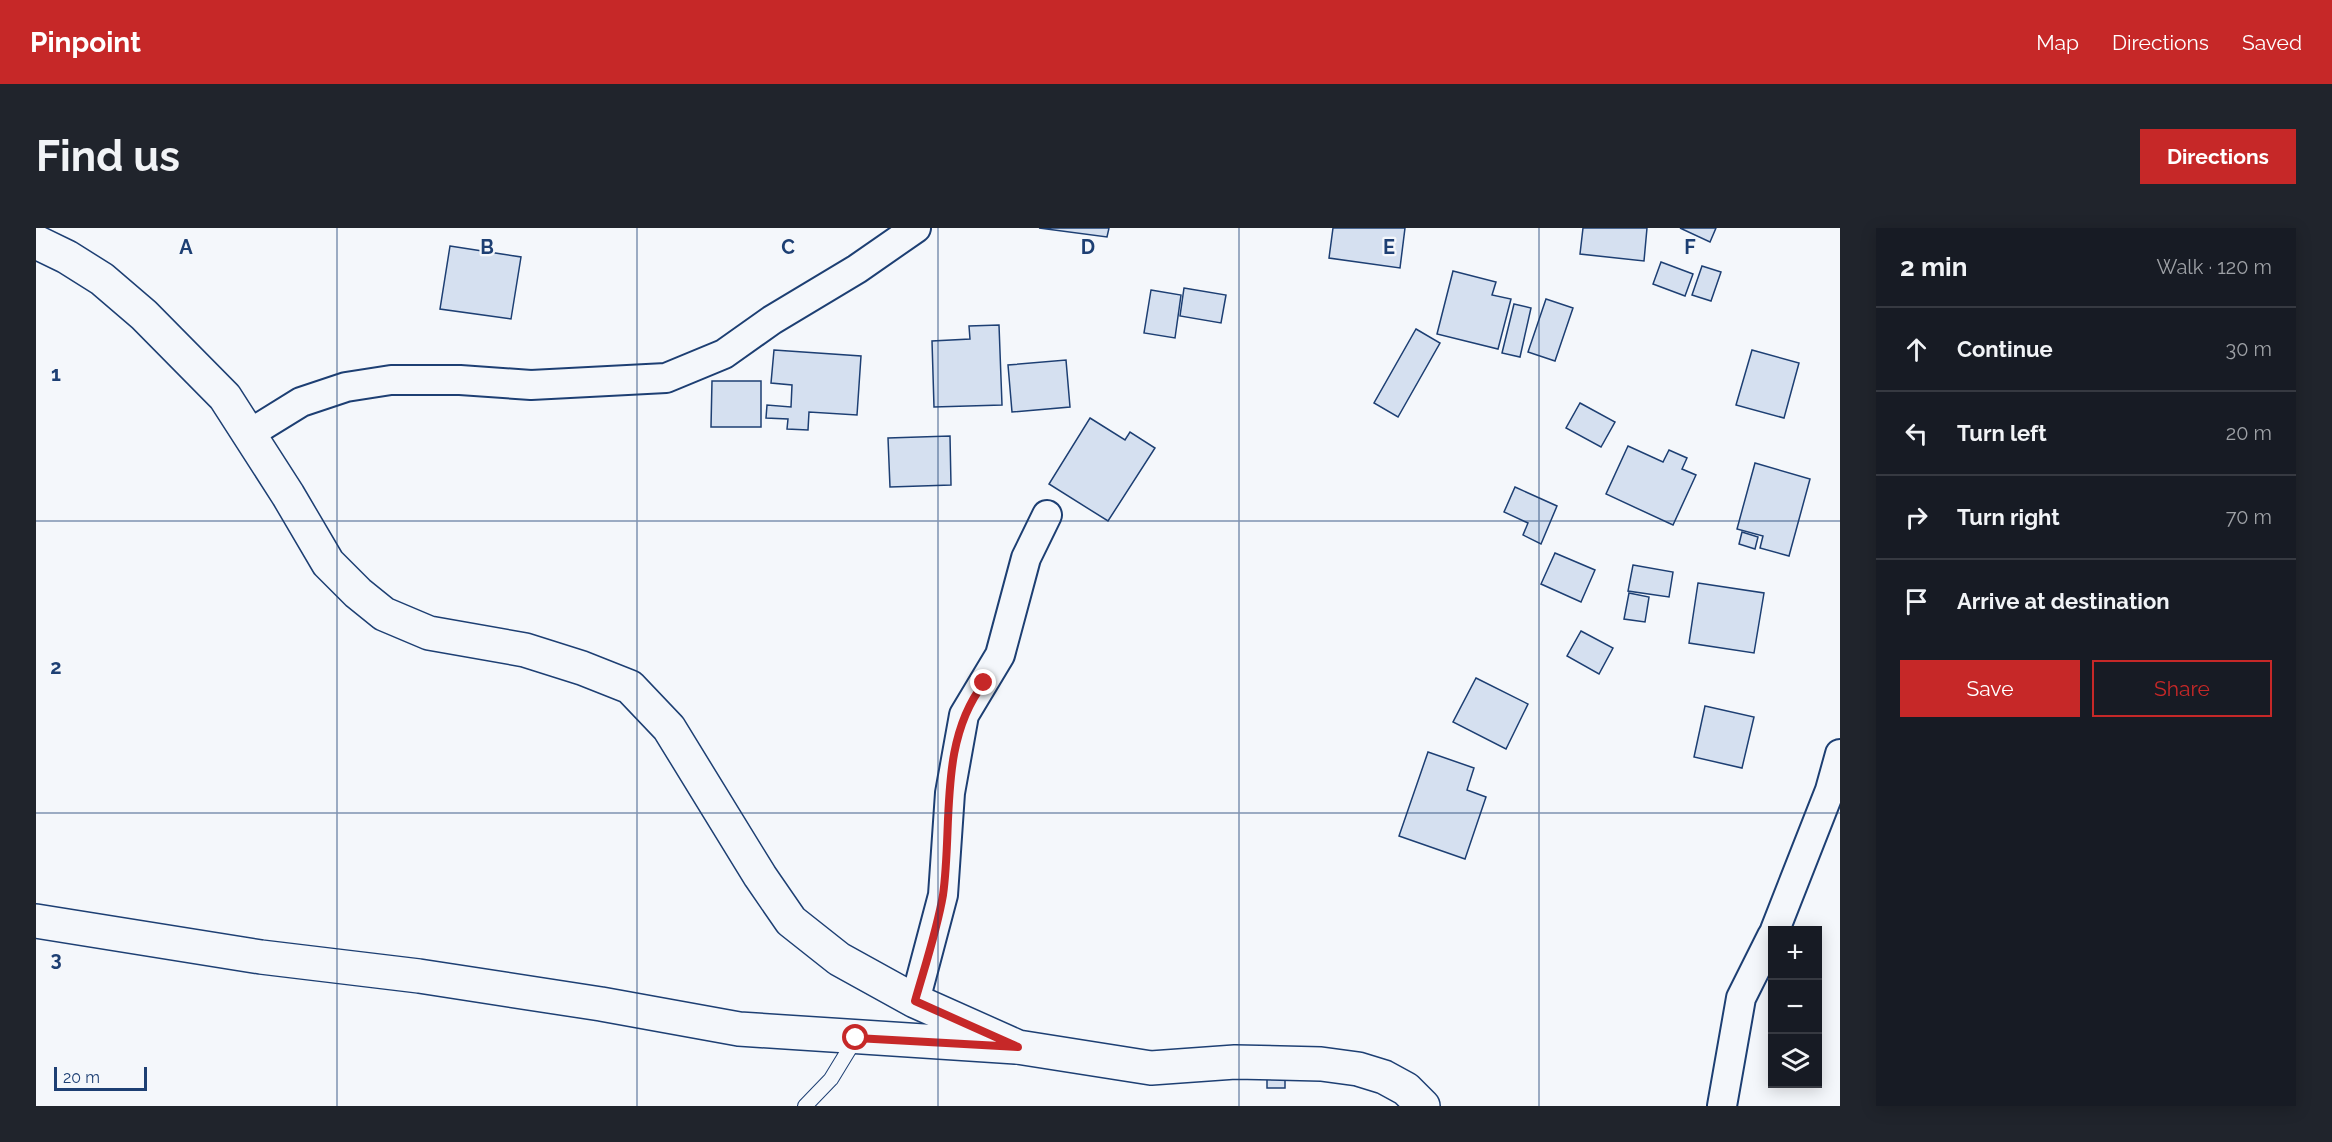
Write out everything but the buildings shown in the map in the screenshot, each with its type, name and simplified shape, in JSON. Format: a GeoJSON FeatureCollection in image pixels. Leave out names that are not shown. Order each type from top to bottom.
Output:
{"type":"FeatureCollection","features":[{"type":"Feature","properties":{"kind":"main road"},"geometry":{"type":"LineString","coordinates":[[36,242],[67,256],[102,279],[144,315],[225,398],[328,562],[358,593],[384,614],[429,633],[525,650],[582,668],[630,687],[669,728],[760,876],[791,921],[839,959],[915,1001],[1018,1047]]}},
{"type":"Feature","properties":{"kind":"main road"},"geometry":{"type":"LineString","coordinates":[[36,921],[261,957],[419,975],[739,1029],[1018,1047],[1151,1068],[1235,1062],[1321,1064],[1358,1069],[1384,1077],[1406,1089],[1423,1106]]}},
{"type":"Feature","properties":{"kind":"street"},"geometry":{"type":"LineString","coordinates":[[249,434],[301,402],[346,387],[391,380],[460,380],[531,384],[666,378],[724,354],[772,320],[857,269],[916,228]]}},
{"type":"Feature","properties":{"kind":"street"},"geometry":{"type":"LineString","coordinates":[[915,1001],[943,895],[950,794],[964,715],[1000,655],[1026,558],[1047,516]]}},
{"type":"Feature","properties":{"kind":"street"},"geometry":{"type":"LineString","coordinates":[[1777,926],[1830,790],[1840,754]]}},
{"type":"Feature","properties":{"kind":"street"},"geometry":{"type":"LineString","coordinates":[[1722,1106],[1742,998],[1768,946]]}},
{"type":"Feature","properties":{"kind":"lane"},"geometry":{"type":"LineString","coordinates":[[805,1106],[831,1079],[856,1038]]}},
{"type":"Feature","properties":{"kind":"route"},"geometry":{"type":"LineString","coordinates":[[856,1038],[1018,1047],[915,1001],[943,895],[950,794],[957,745],[964,715],[984,683]]}}]}
